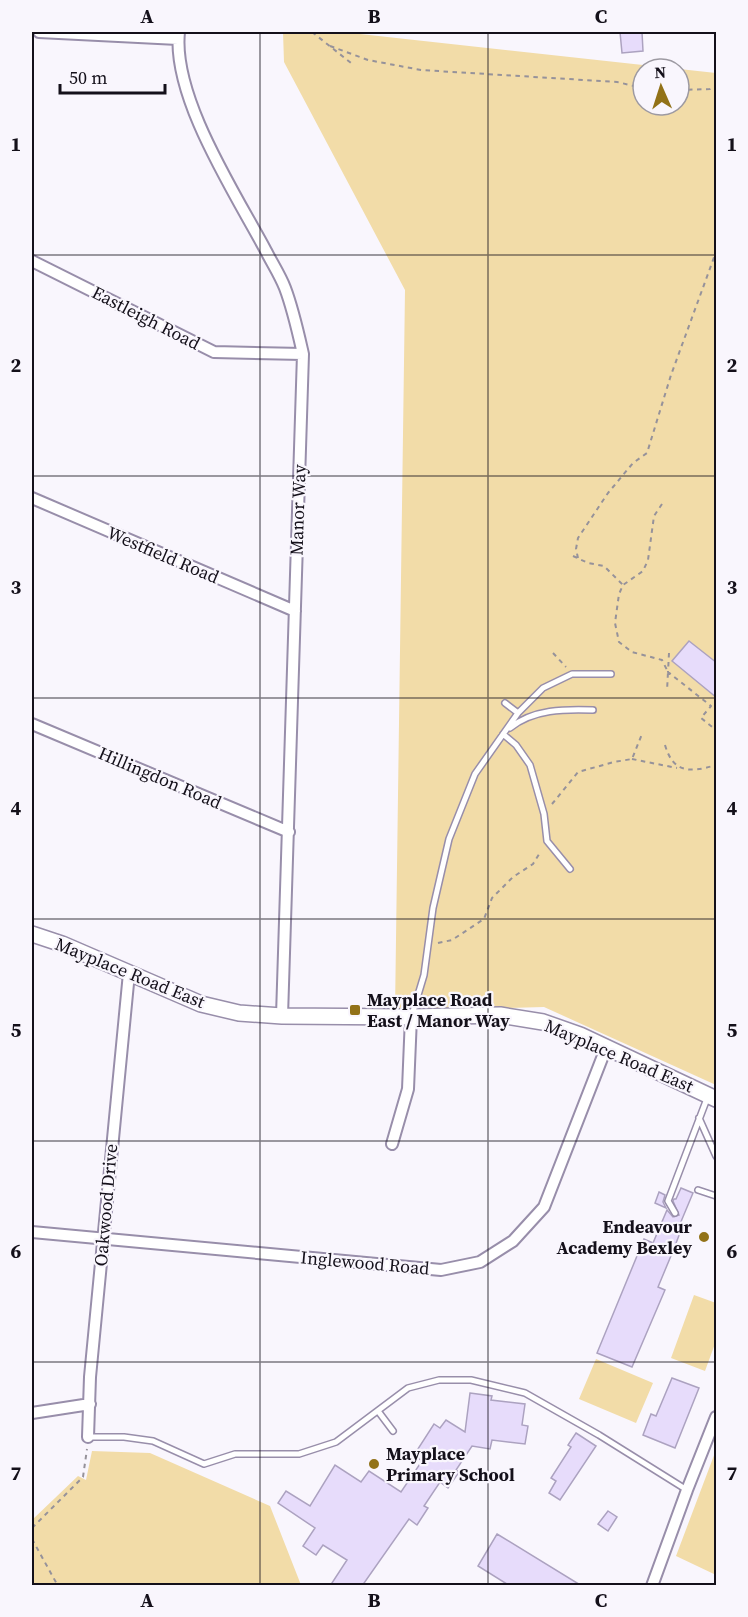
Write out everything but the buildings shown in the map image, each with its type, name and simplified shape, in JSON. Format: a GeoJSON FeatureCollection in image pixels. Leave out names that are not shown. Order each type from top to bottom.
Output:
{"type":"FeatureCollection","features":[{"type":"Feature","properties":{"kind":"street"},"geometry":{"type":"LineString","coordinates":[[39,32],[178,35]]}},
{"type":"Feature","properties":{"kind":"street","name":"Manor Way"},"geometry":{"type":"LineString","coordinates":[[178,35],[187,93],[203,132],[284,286],[303,354],[282,1016]]}},
{"type":"Feature","properties":{"kind":"street","name":"Eastleigh Road"},"geometry":{"type":"LineString","coordinates":[[32,261],[214,352],[303,354]]}},
{"type":"Feature","properties":{"kind":"street","name":"Westfield Road"},"geometry":{"type":"LineString","coordinates":[[32,498],[295,611]]}},
{"type":"Feature","properties":{"kind":"street","name":"Hillingdon Road"},"geometry":{"type":"LineString","coordinates":[[32,724],[289,832]]}},
{"type":"Feature","properties":{"kind":"street","name":"Mayplace Road East"},"geometry":{"type":"LineString","coordinates":[[32,934],[62,944],[201,1004],[240,1013],[282,1016],[411,1017],[500,1015],[543,1022],[580,1035],[713,1097]]}},
{"type":"Feature","properties":{"kind":"street","name":"Oakwood Drive"},"geometry":{"type":"LineString","coordinates":[[88,1437],[90,1377],[129,973]]}},
{"type":"Feature","properties":{"kind":"street"},"geometry":{"type":"LineString","coordinates":[[392,1144],[408,1089],[411,1017]]}},
{"type":"Feature","properties":{"kind":"street","name":"Inglewood Road"},"geometry":{"type":"LineString","coordinates":[[32,1232],[441,1270],[480,1262],[513,1241],[544,1208],[606,1048]]}},
{"type":"Feature","properties":{"kind":"street"},"geometry":{"type":"LineString","coordinates":[[32,1413],[90,1404]]}},
{"type":"Feature","properties":{"kind":"street"},"geometry":{"type":"LineString","coordinates":[[652,1586],[717,1417]]}},
{"type":"Feature","properties":{"kind":"lane"},"geometry":{"type":"LineString","coordinates":[[411,1017],[419,996],[429,945],[433,908],[449,839],[475,774],[518,713],[543,688],[572,674],[611,674]]}},
{"type":"Feature","properties":{"kind":"lane"},"geometry":{"type":"LineString","coordinates":[[505,703],[518,713]]}},
{"type":"Feature","properties":{"kind":"lane"},"geometry":{"type":"LineString","coordinates":[[502,734],[520,719],[547,712],[573,709],[593,710]]}},
{"type":"Feature","properties":{"kind":"lane"},"geometry":{"type":"LineString","coordinates":[[502,734],[516,745],[530,765],[544,814],[547,841],[570,869]]}},
{"type":"Feature","properties":{"kind":"lane"},"geometry":{"type":"LineString","coordinates":[[675,1213],[668,1201],[699,1118],[713,1097]]}},
{"type":"Feature","properties":{"kind":"lane"},"geometry":{"type":"LineString","coordinates":[[699,1118],[717,1156]]}},
{"type":"Feature","properties":{"kind":"lane"},"geometry":{"type":"LineString","coordinates":[[698,1190],[717,1196]]}},
{"type":"Feature","properties":{"kind":"lane"},"geometry":{"type":"LineString","coordinates":[[88,1437],[124,1437],[153,1441],[204,1464],[235,1454],[299,1454],[336,1442],[408,1388],[439,1380],[471,1380],[525,1393],[599,1435],[687,1490]]}},
{"type":"Feature","properties":{"kind":"lane"},"geometry":{"type":"LineString","coordinates":[[378,1411],[393,1431]]}},
{"type":"Feature","properties":{"kind":"path"},"geometry":{"type":"LineString","coordinates":[[312,32],[351,63]]}},
{"type":"Feature","properties":{"kind":"path"},"geometry":{"type":"LineString","coordinates":[[330,46],[368,60],[421,70],[617,82],[631,85]]}},
{"type":"Feature","properties":{"kind":"path"},"geometry":{"type":"LineString","coordinates":[[691,90],[710,89],[717,86]]}},
{"type":"Feature","properties":{"kind":"path"},"geometry":{"type":"LineString","coordinates":[[578,558],[576,549],[578,538],[608,493],[633,463],[647,453],[671,375],[717,252]]}},
{"type":"Feature","properties":{"kind":"path"},"geometry":{"type":"LineString","coordinates":[[662,504],[654,516],[648,560],[643,571],[623,585],[619,594],[615,623],[618,642],[632,652],[662,660],[668,672],[711,706],[701,718],[717,730]]}},
{"type":"Feature","properties":{"kind":"path"},"geometry":{"type":"LineString","coordinates":[[573,556],[588,563],[604,566],[623,585]]}},
{"type":"Feature","properties":{"kind":"path"},"geometry":{"type":"LineString","coordinates":[[553,653],[572,674]]}},
{"type":"Feature","properties":{"kind":"path"},"geometry":{"type":"LineString","coordinates":[[667,691],[669,653]]}},
{"type":"Feature","properties":{"kind":"path"},"geometry":{"type":"LineString","coordinates":[[632,759],[642,734]]}},
{"type":"Feature","properties":{"kind":"path"},"geometry":{"type":"LineString","coordinates":[[665,744],[669,758],[679,768]]}},
{"type":"Feature","properties":{"kind":"path"},"geometry":{"type":"LineString","coordinates":[[544,814],[578,772],[632,759],[696,770],[717,765]]}},
{"type":"Feature","properties":{"kind":"path"},"geometry":{"type":"LineString","coordinates":[[429,945],[452,940],[484,919],[492,898],[513,877],[533,864],[547,841]]}},
{"type":"Feature","properties":{"kind":"path"},"geometry":{"type":"LineString","coordinates":[[32,1528],[83,1477],[88,1437]]}},
{"type":"Feature","properties":{"kind":"path"},"geometry":{"type":"LineString","coordinates":[[32,1539],[58,1586]]}},
{"type":"Feature","properties":{"kind":"shaded area"},"geometry":{"type":"Polygon","coordinates":[[[283,32],[342,32],[631,64],[631,117],[691,117],[691,70],[716,73],[716,1085],[544,1007],[395,1011],[405,290],[284,62],[283,32]]]}},
{"type":"Feature","properties":{"kind":"shaded area"},"geometry":{"type":"Polygon","coordinates":[[[694,1295],[716,1303],[716,1341],[705,1371],[671,1358],[694,1295]]]}},
{"type":"Feature","properties":{"kind":"shaded area"},"geometry":{"type":"Polygon","coordinates":[[[596,1359],[653,1383],[636,1423],[579,1399],[596,1359]]]}},
{"type":"Feature","properties":{"kind":"shaded area"},"geometry":{"type":"Polygon","coordinates":[[[716,1450],[716,1575],[676,1556],[716,1450]]]}},
{"type":"Feature","properties":{"kind":"shaded area"},"geometry":{"type":"Polygon","coordinates":[[[92,1451],[150,1453],[270,1506],[301,1585],[32,1585],[32,1520],[78,1476],[86,1480],[92,1451]]]}},
{"type":"Feature","properties":{"kind":"place","name":"Mayplace Road East / Manor Way"},"geometry":{"type":"Point","coordinates":[355,1010]}},
{"type":"Feature","properties":{"kind":"place","name":"Endeavour Academy Bexley"},"geometry":{"type":"Point","coordinates":[704,1237]}},
{"type":"Feature","properties":{"kind":"place","name":"Mayplace Primary School"},"geometry":{"type":"Point","coordinates":[374,1464]}}]}
